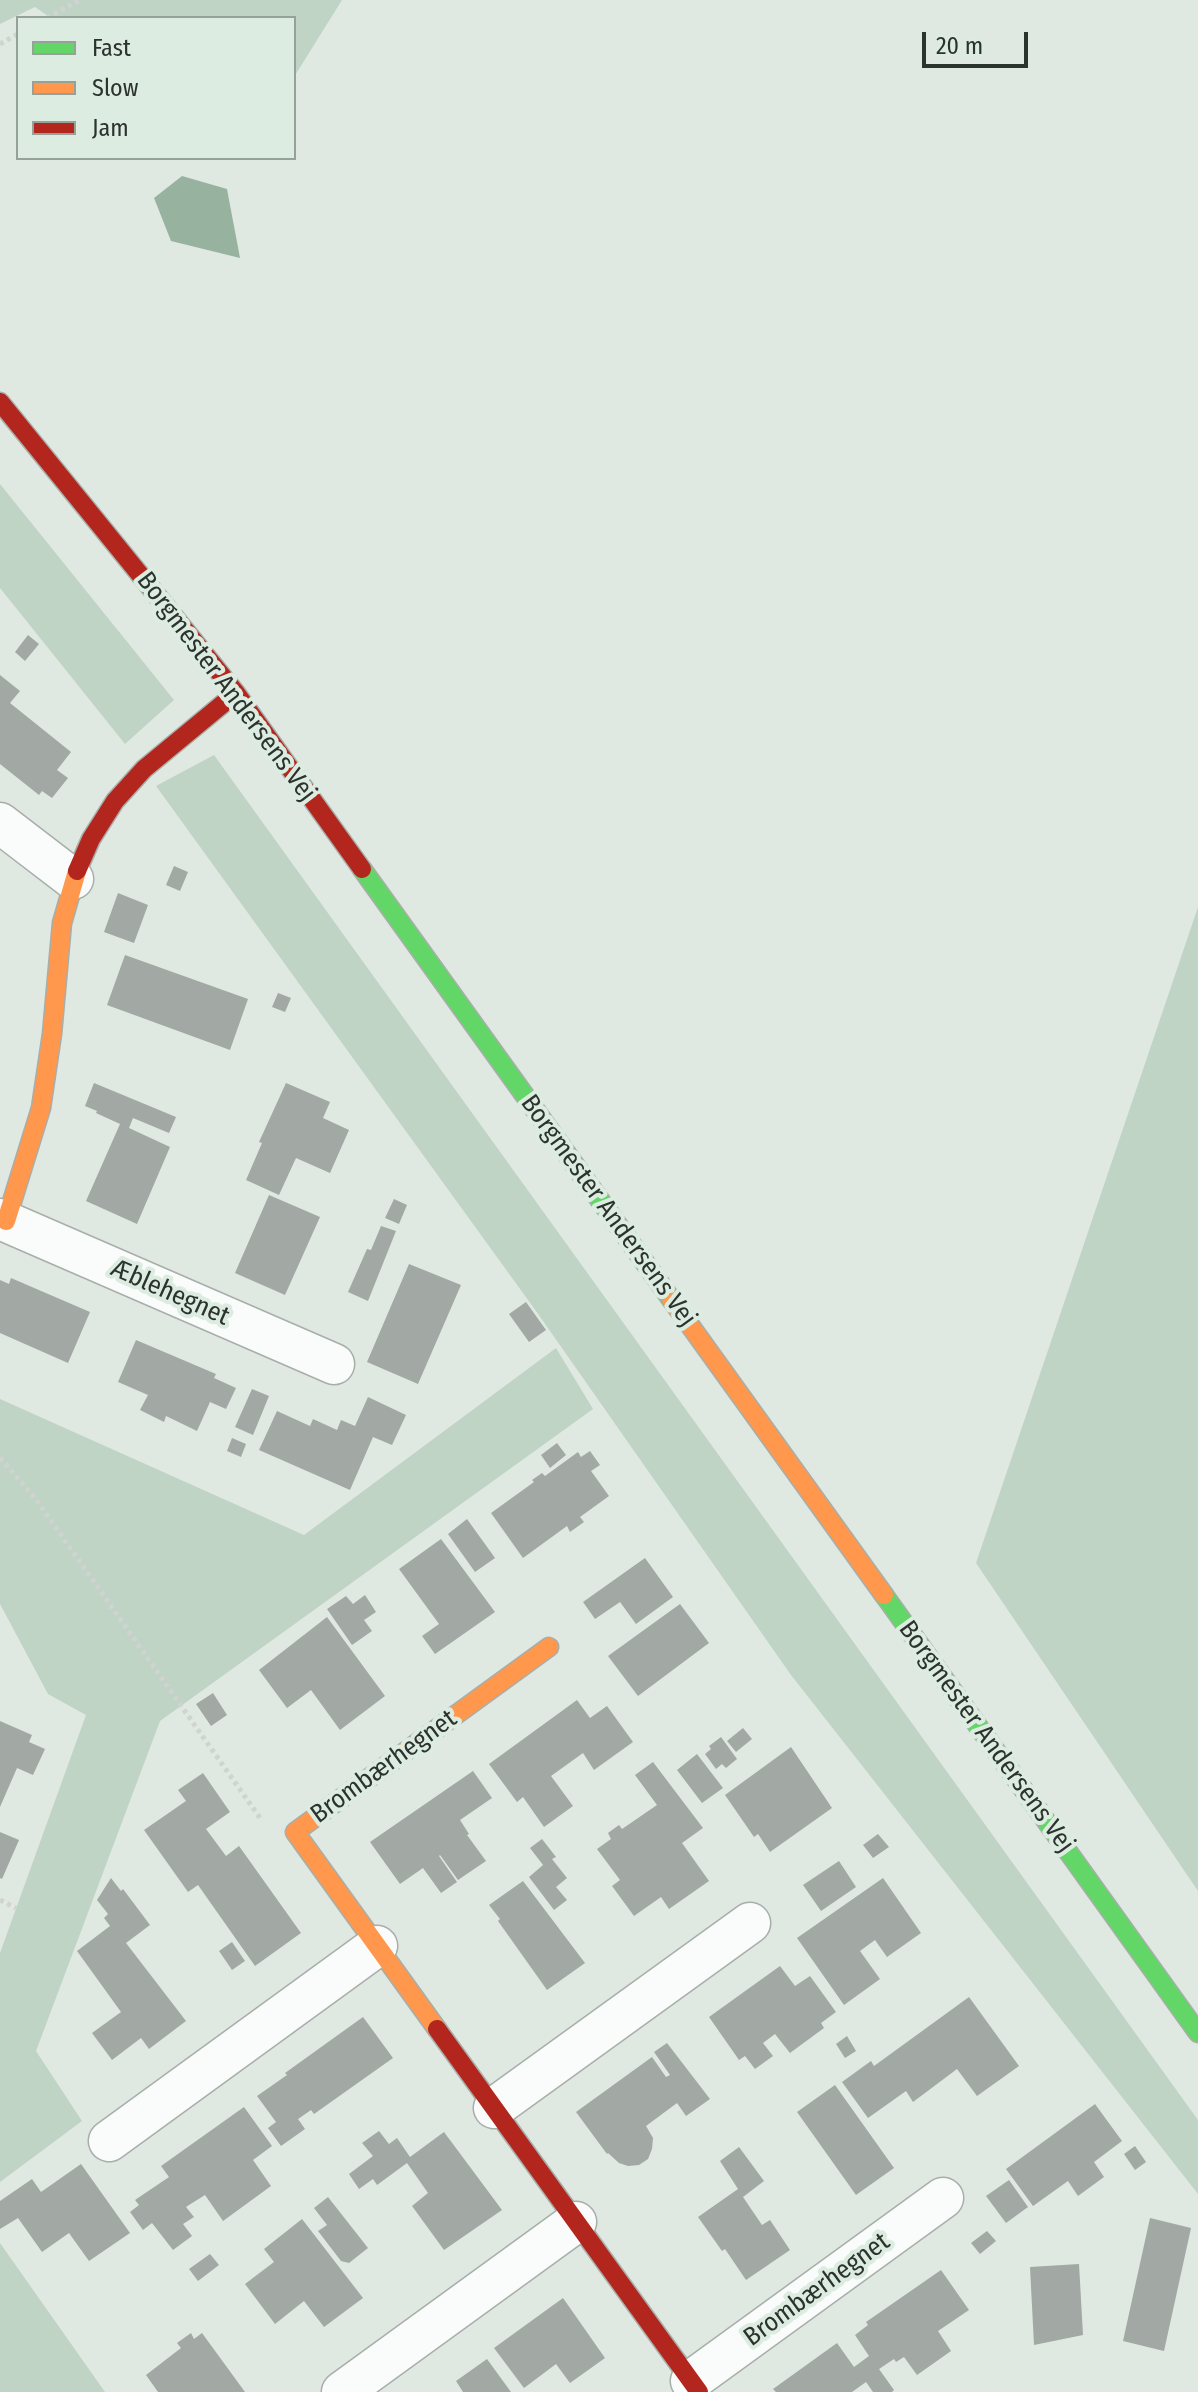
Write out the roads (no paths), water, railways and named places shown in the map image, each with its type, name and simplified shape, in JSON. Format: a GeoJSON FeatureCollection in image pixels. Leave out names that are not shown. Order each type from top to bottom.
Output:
{"type":"FeatureCollection","features":[{"type":"Feature","properties":{"kind":"street","name":"Borgmester Andersens Vej"},"geometry":{"type":"LineString","coordinates":[[0,402],[236,693],[1198,2033]]}},
{"type":"Feature","properties":{"kind":"street","name":"Æblehegnet"},"geometry":{"type":"LineString","coordinates":[[236,693],[144,769],[115,801],[91,839],[73,879],[62,923],[52,1034],[41,1108],[3,1220],[334,1364]]}},
{"type":"Feature","properties":{"kind":"street"},"geometry":{"type":"LineString","coordinates":[[0,823],[73,879]]}},
{"type":"Feature","properties":{"kind":"street","name":"Brombærhegnet"},"geometry":{"type":"LineString","coordinates":[[549,1647],[295,1832],[695,2386],[943,2198]]}},
{"type":"Feature","properties":{"kind":"street"},"geometry":{"type":"LineString","coordinates":[[494,2108],[750,1923]]}},
{"type":"Feature","properties":{"kind":"street"},"geometry":{"type":"LineString","coordinates":[[109,2141],[377,1946]]}},
{"type":"Feature","properties":{"kind":"street"},"geometry":{"type":"LineString","coordinates":[[342,2392],[576,2222]]}}]}
